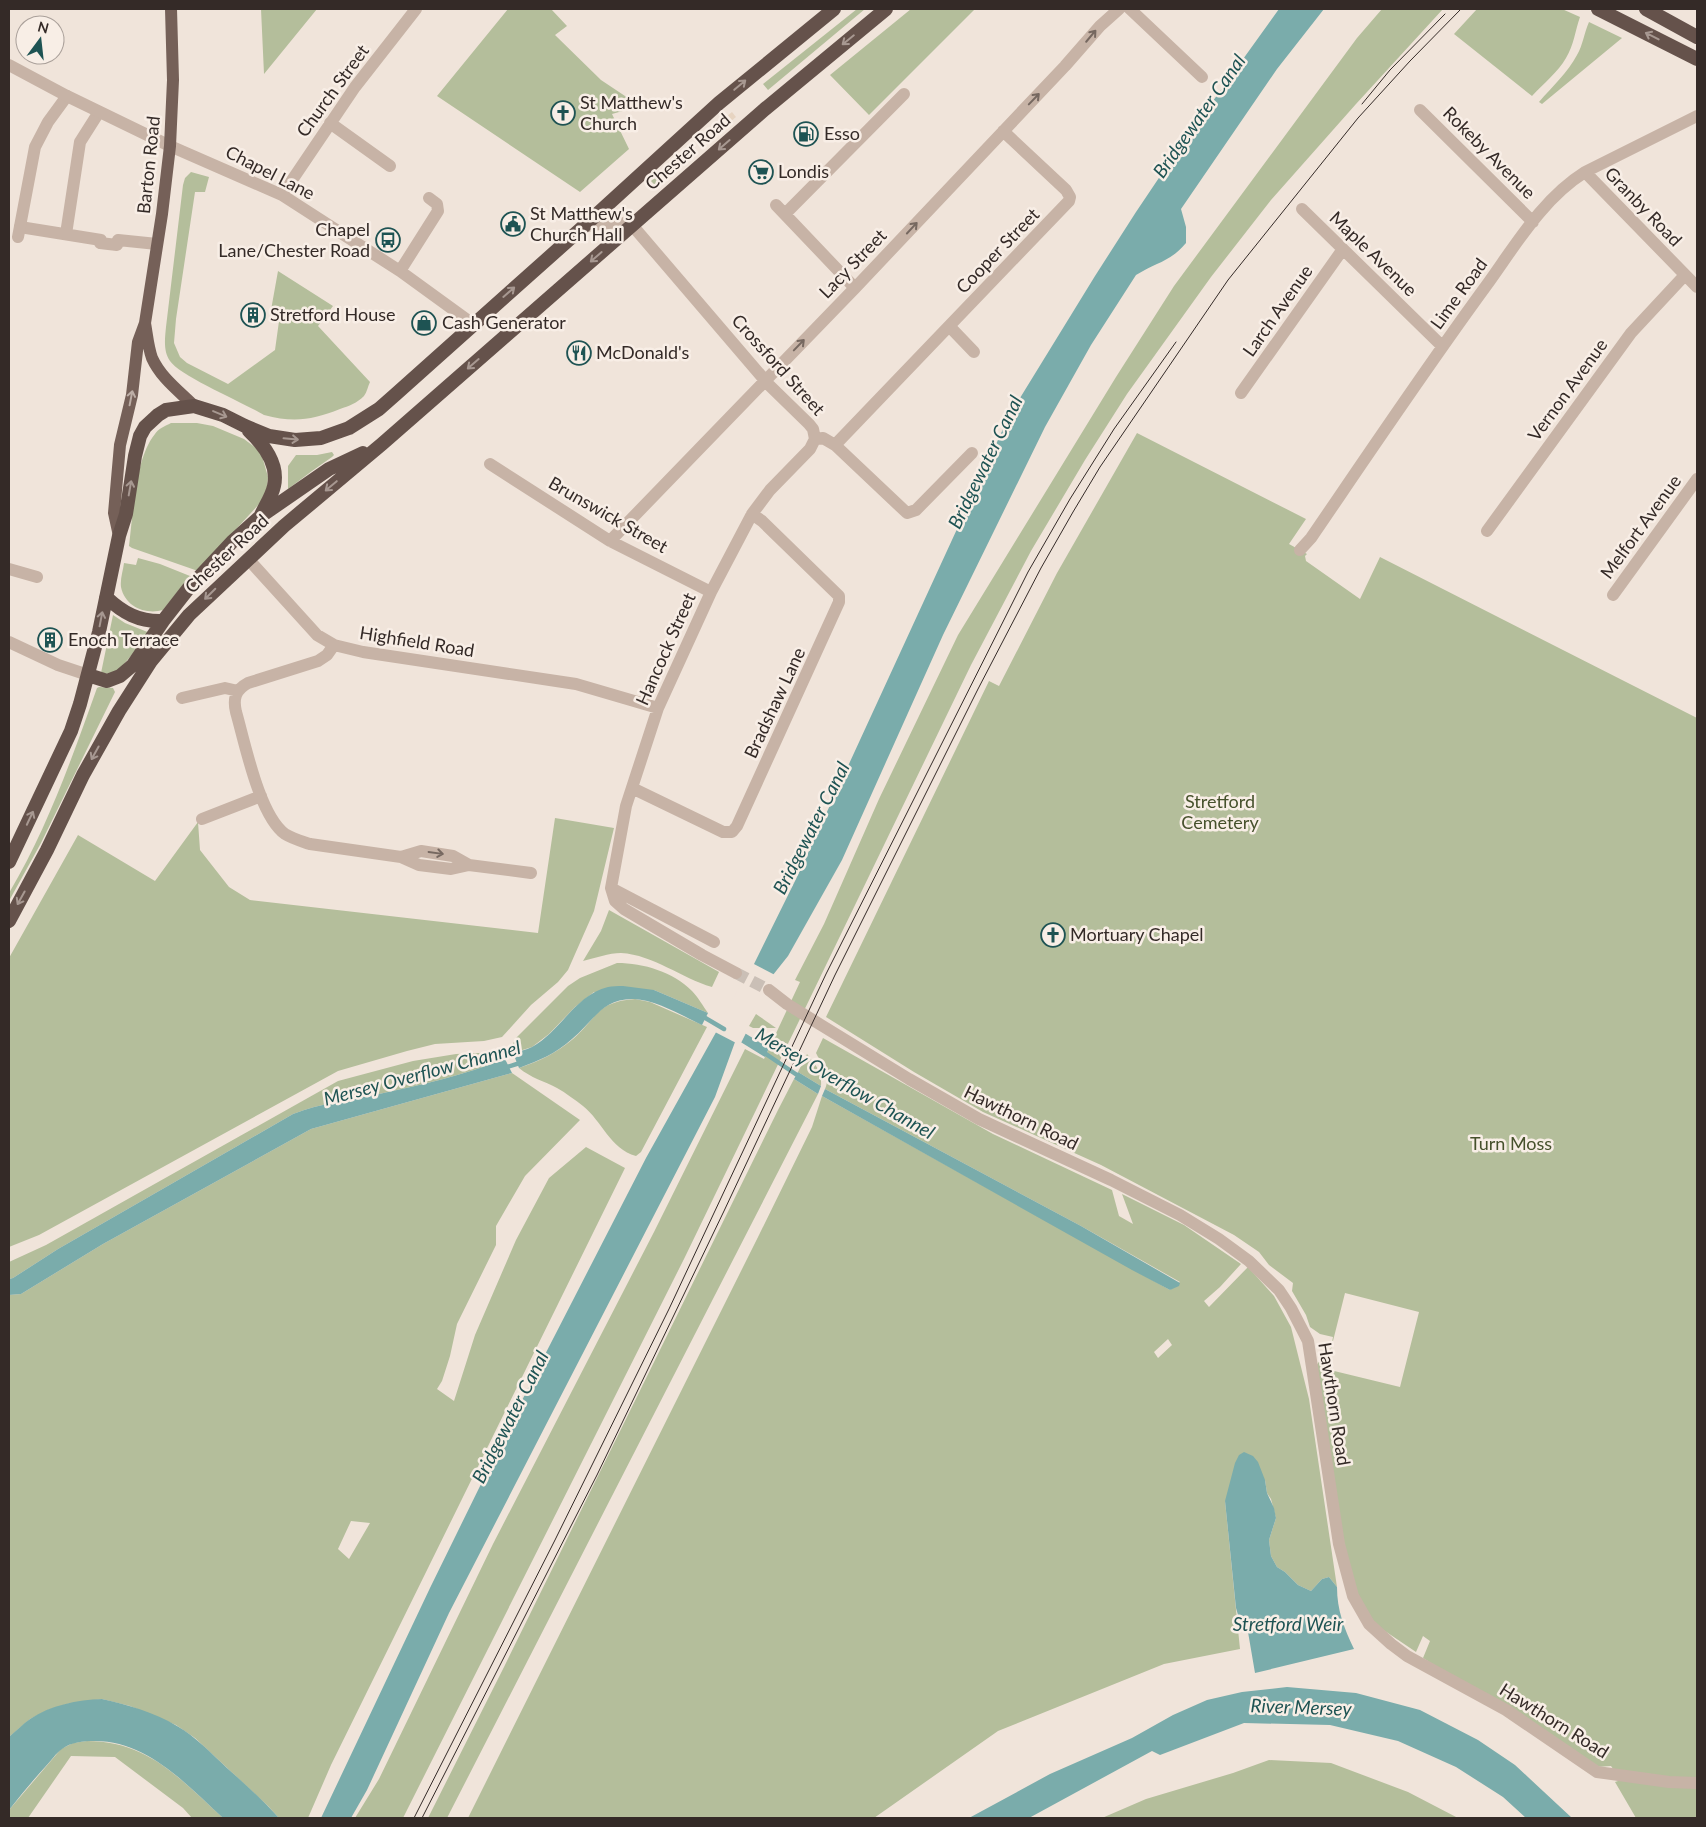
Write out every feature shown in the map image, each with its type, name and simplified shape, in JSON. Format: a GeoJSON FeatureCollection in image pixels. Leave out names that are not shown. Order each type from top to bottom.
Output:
{"type":"FeatureCollection","features":[{"type":"Feature","properties":{"kind":"highway","name":"Chester Road"},"geometry":{"type":"LineString","coordinates":[[9,862],[71,730],[88,675],[119,536],[126,514],[135,456],[140,436],[145,428],[166,410],[194,406],[223,414],[269,436],[295,440],[321,438],[349,428],[384,405],[718,103],[834,9]]}},
{"type":"Feature","properties":{"kind":"highway","name":"Chester Road"},"geometry":{"type":"LineString","coordinates":[[9,921],[118,710],[152,661],[190,615],[284,526],[382,444],[765,109],[886,9]]}},
{"type":"Feature","properties":{"kind":"highway"},"geometry":{"type":"LineString","coordinates":[[1598,9],[1697,59]]}},
{"type":"Feature","properties":{"kind":"highway"},"geometry":{"type":"LineString","coordinates":[[1646,9],[1697,37]]}},
{"type":"Feature","properties":{"kind":"highway","name":"Chester Road"},"geometry":{"type":"LineString","coordinates":[[245,426],[264,446],[275,468],[274,486],[261,516]]}},
{"type":"Feature","properties":{"kind":"highway","name":"Chester Road"},"geometry":{"type":"LineString","coordinates":[[88,675],[107,681],[120,676],[133,665],[164,621],[198,578],[261,516],[329,469],[382,444]]}},
{"type":"Feature","properties":{"kind":"highway"},"geometry":{"type":"LineString","coordinates":[[106,597],[115,606],[135,618],[153,622],[164,621]]}},
{"type":"Feature","properties":{"kind":"highway","name":"Chester Road"},"geometry":{"type":"LineString","coordinates":[[118,710],[133,665]]}},
{"type":"Feature","properties":{"kind":"main road","name":"Barton Road"},"geometry":{"type":"LineString","coordinates":[[119,536],[114,512],[120,445],[132,395],[138,342],[145,323],[162,214],[170,146],[173,80],[170,9]]}},
{"type":"Feature","properties":{"kind":"main road","name":"Barton Road"},"geometry":{"type":"LineString","coordinates":[[145,323],[151,356],[156,365],[165,378],[194,406]]}},
{"type":"Feature","properties":{"kind":"street","name":"Church Street"},"geometry":{"type":"LineString","coordinates":[[282,195],[355,87],[416,9]]}},
{"type":"Feature","properties":{"kind":"street","name":"Lacy Street"},"geometry":{"type":"LineString","coordinates":[[610,541],[855,288],[1065,66],[1100,26],[1119,9]]}},
{"type":"Feature","properties":{"kind":"street"},"geometry":{"type":"LineString","coordinates":[[1130,9],[1202,77]]}},
{"type":"Feature","properties":{"kind":"street","name":"Chapel Lane"},"geometry":{"type":"LineString","coordinates":[[9,65],[67,96],[170,146],[282,195],[400,271],[473,324]]}},
{"type":"Feature","properties":{"kind":"street"},"geometry":{"type":"LineString","coordinates":[[855,288],[781,210],[904,94]]}},
{"type":"Feature","properties":{"kind":"street"},"geometry":{"type":"LineString","coordinates":[[67,96],[48,122],[35,147],[19,232],[66,234],[101,240],[100,243],[117,246],[118,240],[157,244]]}},
{"type":"Feature","properties":{"kind":"street","name":"Rokeby Avenue"},"geometry":{"type":"LineString","coordinates":[[1420,110],[1533,222]]}},
{"type":"Feature","properties":{"kind":"street"},"geometry":{"type":"LineString","coordinates":[[66,234],[80,142],[99,112]]}},
{"type":"Feature","properties":{"kind":"street","name":"Lime Road"},"geometry":{"type":"LineString","coordinates":[[1300,550],[1317,530],[1442,346],[1533,222],[1562,190],[1585,172],[1697,116]]}},
{"type":"Feature","properties":{"kind":"street"},"geometry":{"type":"LineString","coordinates":[[330,123],[390,166]]}},
{"type":"Feature","properties":{"kind":"street","name":"Cooper Street"},"geometry":{"type":"LineString","coordinates":[[835,445],[1067,204],[1070,198],[1066,190],[1003,131]]}},
{"type":"Feature","properties":{"kind":"street","name":"Granby Road"},"geometry":{"type":"LineString","coordinates":[[1585,172],[1697,287]]}},
{"type":"Feature","properties":{"kind":"street"},"geometry":{"type":"LineString","coordinates":[[400,271],[438,211],[437,204],[429,198]]}},
{"type":"Feature","properties":{"kind":"street","name":"Maple Avenue"},"geometry":{"type":"LineString","coordinates":[[1302,208],[1442,346]]}},
{"type":"Feature","properties":{"kind":"street"},"geometry":{"type":"LineString","coordinates":[[583,227],[610,222],[632,225]]}},
{"type":"Feature","properties":{"kind":"street","name":"Crossford Street"},"geometry":{"type":"LineString","coordinates":[[632,225],[765,380],[809,424],[813,429],[815,439],[823,438],[835,445],[907,513],[916,510],[972,453]]}},
{"type":"Feature","properties":{"kind":"street","name":"Larch Avenue"},"geometry":{"type":"LineString","coordinates":[[1241,393],[1343,249]]}},
{"type":"Feature","properties":{"kind":"street","name":"Vernon Avenue"},"geometry":{"type":"LineString","coordinates":[[1487,532],[1631,333],[1685,275]]}},
{"type":"Feature","properties":{"kind":"street"},"geometry":{"type":"LineString","coordinates":[[950,327],[974,352]]}},
{"type":"Feature","properties":{"kind":"street","name":"Hancock Street"},"geometry":{"type":"LineString","coordinates":[[736,972],[702,955],[624,909],[615,901],[611,888],[622,824],[658,708],[711,592],[752,514],[770,490],[810,449],[815,439]]}},
{"type":"Feature","properties":{"kind":"street","name":"Brunswick Street"},"geometry":{"type":"LineString","coordinates":[[490,464],[610,541],[711,592]]}},
{"type":"Feature","properties":{"kind":"street","name":"Melfort Avenue"},"geometry":{"type":"LineString","coordinates":[[1613,595],[1697,479]]}},
{"type":"Feature","properties":{"kind":"street","name":"Bradshaw Lane"},"geometry":{"type":"LineString","coordinates":[[632,788],[723,832],[732,832],[737,826],[840,602],[839,596],[762,521],[752,514]]}},
{"type":"Feature","properties":{"kind":"street"},"geometry":{"type":"LineString","coordinates":[[248,560],[310,628],[334,645]]}},
{"type":"Feature","properties":{"kind":"street"},"geometry":{"type":"LineString","coordinates":[[9,569],[37,577]]}},
{"type":"Feature","properties":{"kind":"street"},"geometry":{"type":"LineString","coordinates":[[9,642],[58,665],[88,675]]}},
{"type":"Feature","properties":{"kind":"street","name":"Highfield Road"},"geometry":{"type":"LineString","coordinates":[[182,698],[220,689],[230,688],[238,691],[248,683],[318,661],[334,645],[363,652],[576,684],[658,708]]}},
{"type":"Feature","properties":{"kind":"street"},"geometry":{"type":"LineString","coordinates":[[238,691],[234,699],[236,712],[261,796],[275,823],[284,833],[296,840],[310,844],[401,857],[419,865],[451,869],[469,865],[531,873]]}},
{"type":"Feature","properties":{"kind":"street"},"geometry":{"type":"LineString","coordinates":[[202,819],[261,796]]}},
{"type":"Feature","properties":{"kind":"street"},"geometry":{"type":"LineString","coordinates":[[611,888],[714,942]]}},
{"type":"Feature","properties":{"kind":"street","name":"Hawthorn Road"},"geometry":{"type":"LineString","coordinates":[[769,990],[787,1004],[821,1025],[979,1119],[1112,1180],[1180,1215],[1220,1239],[1249,1261],[1279,1290],[1291,1308],[1308,1341],[1339,1544],[1353,1596],[1369,1624],[1407,1656],[1506,1710],[1597,1772],[1669,1782],[1697,1783]]}},
{"type":"Feature","properties":{"kind":"green space"},"geometry":{"type":"Polygon","coordinates":[[[261,9],[317,9],[264,74],[261,9]]]}},
{"type":"Feature","properties":{"kind":"green space"},"geometry":{"type":"Polygon","coordinates":[[[508,9],[551,9],[567,26],[555,35],[601,80],[640,106],[612,114],[629,149],[580,192],[437,96],[508,9]]]}},
{"type":"Feature","properties":{"kind":"green space"},"geometry":{"type":"Polygon","coordinates":[[[857,9],[865,9],[768,90],[763,84],[857,9]]]}},
{"type":"Feature","properties":{"kind":"green space"},"geometry":{"type":"Polygon","coordinates":[[[911,9],[975,9],[869,115],[830,75],[911,9]]]}},
{"type":"Feature","properties":{"kind":"green space"},"geometry":{"type":"Polygon","coordinates":[[[1382,9],[1443,9],[1271,200],[1211,277],[1127,394],[1085,460],[1031,551],[971,665],[684,1259],[403,1818],[355,1818],[379,1779],[493,1544],[654,1232],[745,1049],[764,1059],[800,982],[795,980],[824,924],[879,799],[958,635],[1174,286],[1357,38],[1382,9]]]}},
{"type":"Feature","properties":{"kind":"green space"},"geometry":{"type":"Polygon","coordinates":[[[1477,9],[1562,9],[1580,17],[1573,43],[1563,63],[1532,96],[1454,34],[1477,9]]]}},
{"type":"Feature","properties":{"kind":"green space"},"geometry":{"type":"Polygon","coordinates":[[[1589,22],[1622,38],[1542,104],[1539,102],[1577,55],[1589,22]]]}},
{"type":"Feature","properties":{"kind":"green space"},"geometry":{"type":"Polygon","coordinates":[[[687,151],[691,156],[656,186],[651,181],[687,151]]]}},
{"type":"Feature","properties":{"kind":"green space"},"geometry":{"type":"Polygon","coordinates":[[[191,172],[209,177],[205,192],[195,192],[176,319],[174,343],[180,357],[187,363],[228,384],[275,350],[280,314],[271,310],[278,271],[333,306],[318,326],[370,382],[364,396],[359,401],[347,407],[312,418],[294,420],[264,415],[199,382],[170,361],[165,349],[166,327],[183,185],[185,178],[191,172]]]}},
{"type":"Feature","properties":{"kind":"green space"},"geometry":{"type":"Polygon","coordinates":[[[171,423],[197,423],[213,426],[244,439],[256,448],[262,456],[268,477],[267,488],[260,503],[198,571],[129,546],[136,487],[143,457],[148,444],[156,432],[171,423]]]}},
{"type":"Feature","properties":{"kind":"green space"},"geometry":{"type":"Polygon","coordinates":[[[1137,433],[1306,519],[1289,544],[1307,554],[1305,556],[1306,561],[1360,599],[1380,557],[1697,718],[1697,1818],[1636,1818],[1615,1782],[1621,1780],[1611,1766],[1596,1767],[1423,1658],[1430,1641],[1423,1636],[1416,1652],[1376,1625],[1358,1596],[1344,1543],[1316,1366],[1321,1359],[1329,1357],[1333,1337],[1320,1334],[1310,1327],[1306,1315],[1292,1291],[1293,1283],[1269,1265],[1259,1252],[1234,1235],[1101,1165],[983,1112],[826,1017],[989,681],[999,686],[1057,573],[1137,433]],[[1345,1293],[1326,1369],[1400,1387],[1419,1312],[1345,1293]]]}},
{"type":"Feature","properties":{"kind":"green space"},"geometry":{"type":"Polygon","coordinates":[[[332,452],[334,455],[332,457],[288,489],[288,466],[296,455],[317,455],[332,452]]]}},
{"type":"Feature","properties":{"kind":"green space"},"geometry":{"type":"Polygon","coordinates":[[[138,558],[160,564],[190,576],[163,610],[150,611],[137,608],[123,594],[121,578],[124,563],[136,565],[138,558]]]}},
{"type":"Feature","properties":{"kind":"green space"},"geometry":{"type":"Polygon","coordinates":[[[113,615],[125,623],[150,633],[119,670],[113,674],[101,673],[113,615]]]}},
{"type":"Feature","properties":{"kind":"green space"},"geometry":{"type":"Polygon","coordinates":[[[99,687],[113,688],[115,692],[41,843],[9,901],[9,893],[23,869],[47,818],[99,687]]]}},
{"type":"Feature","properties":{"kind":"green space"},"geometry":{"type":"Polygon","coordinates":[[[555,818],[614,828],[594,911],[568,970],[558,982],[531,1005],[502,1037],[484,1041],[435,1044],[338,1071],[39,1235],[9,1247],[9,958],[78,835],[155,881],[198,822],[200,850],[229,887],[250,900],[538,933],[555,818]]]}},
{"type":"Feature","properties":{"kind":"green space"},"geometry":{"type":"Polygon","coordinates":[[[609,910],[719,972],[712,987],[656,962],[633,955],[616,953],[583,961],[601,931],[609,910]]]}},
{"type":"Feature","properties":{"kind":"green space"},"geometry":{"type":"Polygon","coordinates":[[[617,963],[648,967],[667,974],[692,991],[708,1013],[654,990],[594,992],[575,1007],[549,1034],[532,1047],[513,1053],[511,1047],[517,1037],[568,986],[580,978],[617,963]]]}},
{"type":"Feature","properties":{"kind":"green space"},"geometry":{"type":"Polygon","coordinates":[[[635,999],[650,1002],[707,1027],[641,1152],[636,1156],[619,1147],[590,1112],[580,1104],[560,1090],[519,1068],[548,1056],[567,1044],[605,1007],[612,1003],[635,999]]]}},
{"type":"Feature","properties":{"kind":"green space"},"geometry":{"type":"Polygon","coordinates":[[[756,1014],[776,1028],[753,1028],[749,1026],[756,1014]]]}},
{"type":"Feature","properties":{"kind":"green space"},"geometry":{"type":"Polygon","coordinates":[[[823,1038],[993,1134],[1112,1190],[1119,1216],[1133,1224],[1122,1194],[1184,1225],[1241,1264],[1204,1301],[1209,1307],[1248,1267],[1274,1296],[1291,1327],[1309,1399],[1337,1587],[1329,1577],[1322,1579],[1311,1591],[1298,1585],[1277,1567],[1271,1556],[1269,1540],[1276,1518],[1271,1499],[1267,1493],[1265,1480],[1225,1501],[1240,1649],[1164,1664],[998,1731],[874,1818],[468,1818],[812,1127],[822,1096],[1170,1290],[1180,1282],[1081,1226],[825,1089],[827,1084],[826,1075],[816,1053],[823,1038]],[[1168,1339],[1154,1352],[1158,1358],[1172,1345],[1168,1339]]]}},
{"type":"Feature","properties":{"kind":"green space"},"geometry":{"type":"Polygon","coordinates":[[[501,1052],[505,1059],[458,1075],[395,1091],[325,1104],[293,1114],[9,1279],[9,1262],[46,1245],[338,1081],[413,1061],[456,1054],[501,1052]]]}},
{"type":"Feature","properties":{"kind":"green space"},"geometry":{"type":"Polygon","coordinates":[[[807,1054],[818,1069],[821,1086],[798,1072],[807,1054]]]}},
{"type":"Feature","properties":{"kind":"green space"},"geometry":{"type":"Polygon","coordinates":[[[512,1073],[580,1120],[525,1176],[496,1226],[496,1245],[457,1324],[450,1356],[442,1381],[437,1389],[454,1401],[475,1335],[516,1240],[549,1178],[586,1147],[625,1168],[331,1765],[308,1818],[279,1818],[195,1738],[176,1725],[130,1706],[102,1699],[67,1704],[48,1710],[30,1719],[9,1737],[9,1295],[21,1294],[103,1244],[311,1129],[512,1073]],[[351,1521],[338,1549],[349,1559],[370,1523],[351,1521]]]}},
{"type":"Feature","properties":{"kind":"green space"},"geometry":{"type":"Polygon","coordinates":[[[794,1079],[818,1094],[447,1818],[428,1818],[504,1667],[794,1079]]]}},
{"type":"Feature","properties":{"kind":"green space"},"geometry":{"type":"Polygon","coordinates":[[[87,1741],[109,1743],[146,1755],[178,1777],[223,1818],[192,1818],[183,1808],[115,1757],[71,1756],[28,1818],[9,1818],[9,1810],[61,1749],[73,1743],[87,1741]]]}},
{"type":"Feature","properties":{"kind":"green space"},"geometry":{"type":"Polygon","coordinates":[[[1269,1760],[1331,1763],[1408,1792],[1458,1818],[1102,1818],[1146,1799],[1233,1773],[1269,1760]]]}},
{"type":"Feature","properties":{"kind":"shaded area"},"geometry":{"type":"Polygon","coordinates":[[[732,112],[736,117],[718,132],[714,127],[732,112]]]}},
{"type":"Feature","properties":{"kind":"water"},"geometry":{"type":"Polygon","coordinates":[[[1279,9],[1324,9],[1277,69],[1181,209],[1186,227],[1186,243],[1169,258],[1136,275],[1091,345],[1045,427],[943,635],[842,860],[788,956],[757,995],[735,1042],[715,1097],[449,1613],[367,1790],[351,1818],[321,1818],[430,1588],[535,1374],[646,1158],[754,964],[797,877],[1009,416],[1136,212],[1177,151],[1279,9]]]}},
{"type":"Feature","properties":{"kind":"water"},"geometry":{"type":"Polygon","coordinates":[[[623,986],[654,990],[708,1013],[702,1025],[651,1002],[634,999],[614,1002],[599,1012],[560,1049],[519,1068],[513,1053],[530,1048],[542,1040],[577,1006],[596,991],[623,986]]]}},
{"type":"Feature","properties":{"kind":"water"},"geometry":{"type":"Polygon","coordinates":[[[743,1032],[769,1048],[765,1057],[739,1041],[743,1032]]]}},
{"type":"Feature","properties":{"kind":"water"},"geometry":{"type":"Polygon","coordinates":[[[505,1059],[512,1073],[311,1129],[103,1244],[21,1294],[9,1295],[9,1279],[293,1114],[325,1104],[379,1094],[442,1079],[505,1059]]]}},
{"type":"Feature","properties":{"kind":"water"},"geometry":{"type":"Polygon","coordinates":[[[798,1072],[821,1086],[818,1094],[794,1079],[798,1072]]]}},
{"type":"Feature","properties":{"kind":"water"},"geometry":{"type":"Polygon","coordinates":[[[825,1089],[1081,1226],[1180,1283],[1179,1286],[1170,1290],[1132,1270],[822,1096],[825,1089]]]}},
{"type":"Feature","properties":{"kind":"water","name":"Stretford Weir"},"geometry":{"type":"Polygon","coordinates":[[[1244,1452],[1253,1456],[1258,1462],[1265,1480],[1267,1493],[1274,1508],[1276,1518],[1269,1540],[1271,1556],[1277,1567],[1298,1585],[1311,1591],[1322,1579],[1329,1577],[1337,1587],[1342,1619],[1354,1649],[1255,1673],[1248,1632],[1243,1632],[1236,1608],[1225,1501],[1235,1463],[1239,1455],[1244,1452]]]}},
{"type":"Feature","properties":{"kind":"water","name":"River Mersey"},"geometry":{"type":"Polygon","coordinates":[[[1287,1687],[1356,1693],[1420,1710],[1478,1740],[1515,1765],[1572,1818],[1526,1818],[1503,1797],[1456,1767],[1398,1741],[1330,1725],[1244,1723],[1160,1755],[1152,1751],[1029,1818],[969,1818],[1050,1774],[1132,1738],[1173,1715],[1207,1700],[1242,1692],[1287,1687]]]}},
{"type":"Feature","properties":{"kind":"water"},"geometry":{"type":"Polygon","coordinates":[[[102,1699],[150,1713],[184,1730],[260,1798],[279,1818],[223,1818],[181,1779],[149,1757],[132,1748],[114,1743],[95,1741],[73,1743],[60,1751],[9,1810],[9,1737],[30,1719],[47,1710],[74,1702],[102,1699]]]}},
{"type":"Feature","properties":{"kind":"pier"},"geometry":{"type":"Polygon","coordinates":[[[752,963],[775,975],[759,997],[743,1030],[747,1031],[740,1045],[715,1032],[752,963]]]}},
{"type":"Feature","properties":{"kind":"waterway","name":"Mersey Overflow Channel"},"geometry":{"type":"LineString","coordinates":[[702,1016],[724,1029]]}},
{"type":"Feature","properties":{"kind":"waterway","name":"Mersey Overflow Channel"},"geometry":{"type":"LineString","coordinates":[[763,1052],[800,1077]]}},
{"type":"Feature","properties":{"kind":"waterway","name":"Mersey Overflow Channel"},"geometry":{"type":"LineString","coordinates":[[504,1068],[523,1062]]}},
{"type":"Feature","properties":{"kind":"tunnel"},"geometry":{"type":"LineString","coordinates":[[736,973],[769,990]]}},
{"type":"Feature","properties":{"kind":"tram line"},"geometry":{"type":"LineString","coordinates":[[422,1818],[597,1475],[835,975],[978,689],[1041,568],[1073,512],[1100,467],[1228,280],[1358,118],[1461,9]]}},
{"type":"Feature","properties":{"kind":"tram line"},"geometry":{"type":"LineString","coordinates":[[1362,104],[1390,70],[1445,14]]}},
{"type":"Feature","properties":{"kind":"tram line"},"geometry":{"type":"LineString","coordinates":[[414,1818],[555,1540],[669,1309],[826,974],[1028,572],[1070,499],[1114,429],[1176,342]]}},
{"type":"Feature","properties":{"kind":"place","name":"St Matthew's Church"},"geometry":{"type":"Point","coordinates":[563,113]}},
{"type":"Feature","properties":{"kind":"place","name":"Esso"},"geometry":{"type":"Point","coordinates":[806,134]}},
{"type":"Feature","properties":{"kind":"place","name":"Londis"},"geometry":{"type":"Point","coordinates":[761,172]}},
{"type":"Feature","properties":{"kind":"place","name":"St Matthew's Church Hall"},"geometry":{"type":"Point","coordinates":[513,224]}},
{"type":"Feature","properties":{"kind":"place","name":"Chapel Lane/Chester Road"},"geometry":{"type":"Point","coordinates":[388,240]}},
{"type":"Feature","properties":{"kind":"place","name":"Stretford House"},"geometry":{"type":"Point","coordinates":[253,315]}},
{"type":"Feature","properties":{"kind":"place","name":"Cash Generator"},"geometry":{"type":"Point","coordinates":[424,323]}},
{"type":"Feature","properties":{"kind":"place","name":"McDonald's"},"geometry":{"type":"Point","coordinates":[579,353]}},
{"type":"Feature","properties":{"kind":"place","name":"Enoch Terrace"},"geometry":{"type":"Point","coordinates":[50,640]}},
{"type":"Feature","properties":{"kind":"place","name":"Mortuary Chapel"},"geometry":{"type":"Point","coordinates":[1053,935]}},
{"type":"Feature","properties":{"kind":"water label","name":"Bridgewater Canal"},"geometry":{"type":"Point","coordinates":[1199,116]}},
{"type":"Feature","properties":{"kind":"water label","name":"Bridgewater Canal"},"geometry":{"type":"Point","coordinates":[985,462]}},
{"type":"Feature","properties":{"kind":"water label","name":"Bridgewater Canal"},"geometry":{"type":"Point","coordinates":[811,828]}},
{"type":"Feature","properties":{"kind":"water label","name":"Bridgewater Canal"},"geometry":{"type":"Point","coordinates":[510,1417]}},
{"type":"Feature","properties":{"kind":"park label","name":"Stretford Cemetery"},"geometry":{"type":"Point","coordinates":[1220,812]}},
{"type":"Feature","properties":{"kind":"park label","name":"Turn Moss"},"geometry":{"type":"Point","coordinates":[1511,1144]}}]}
